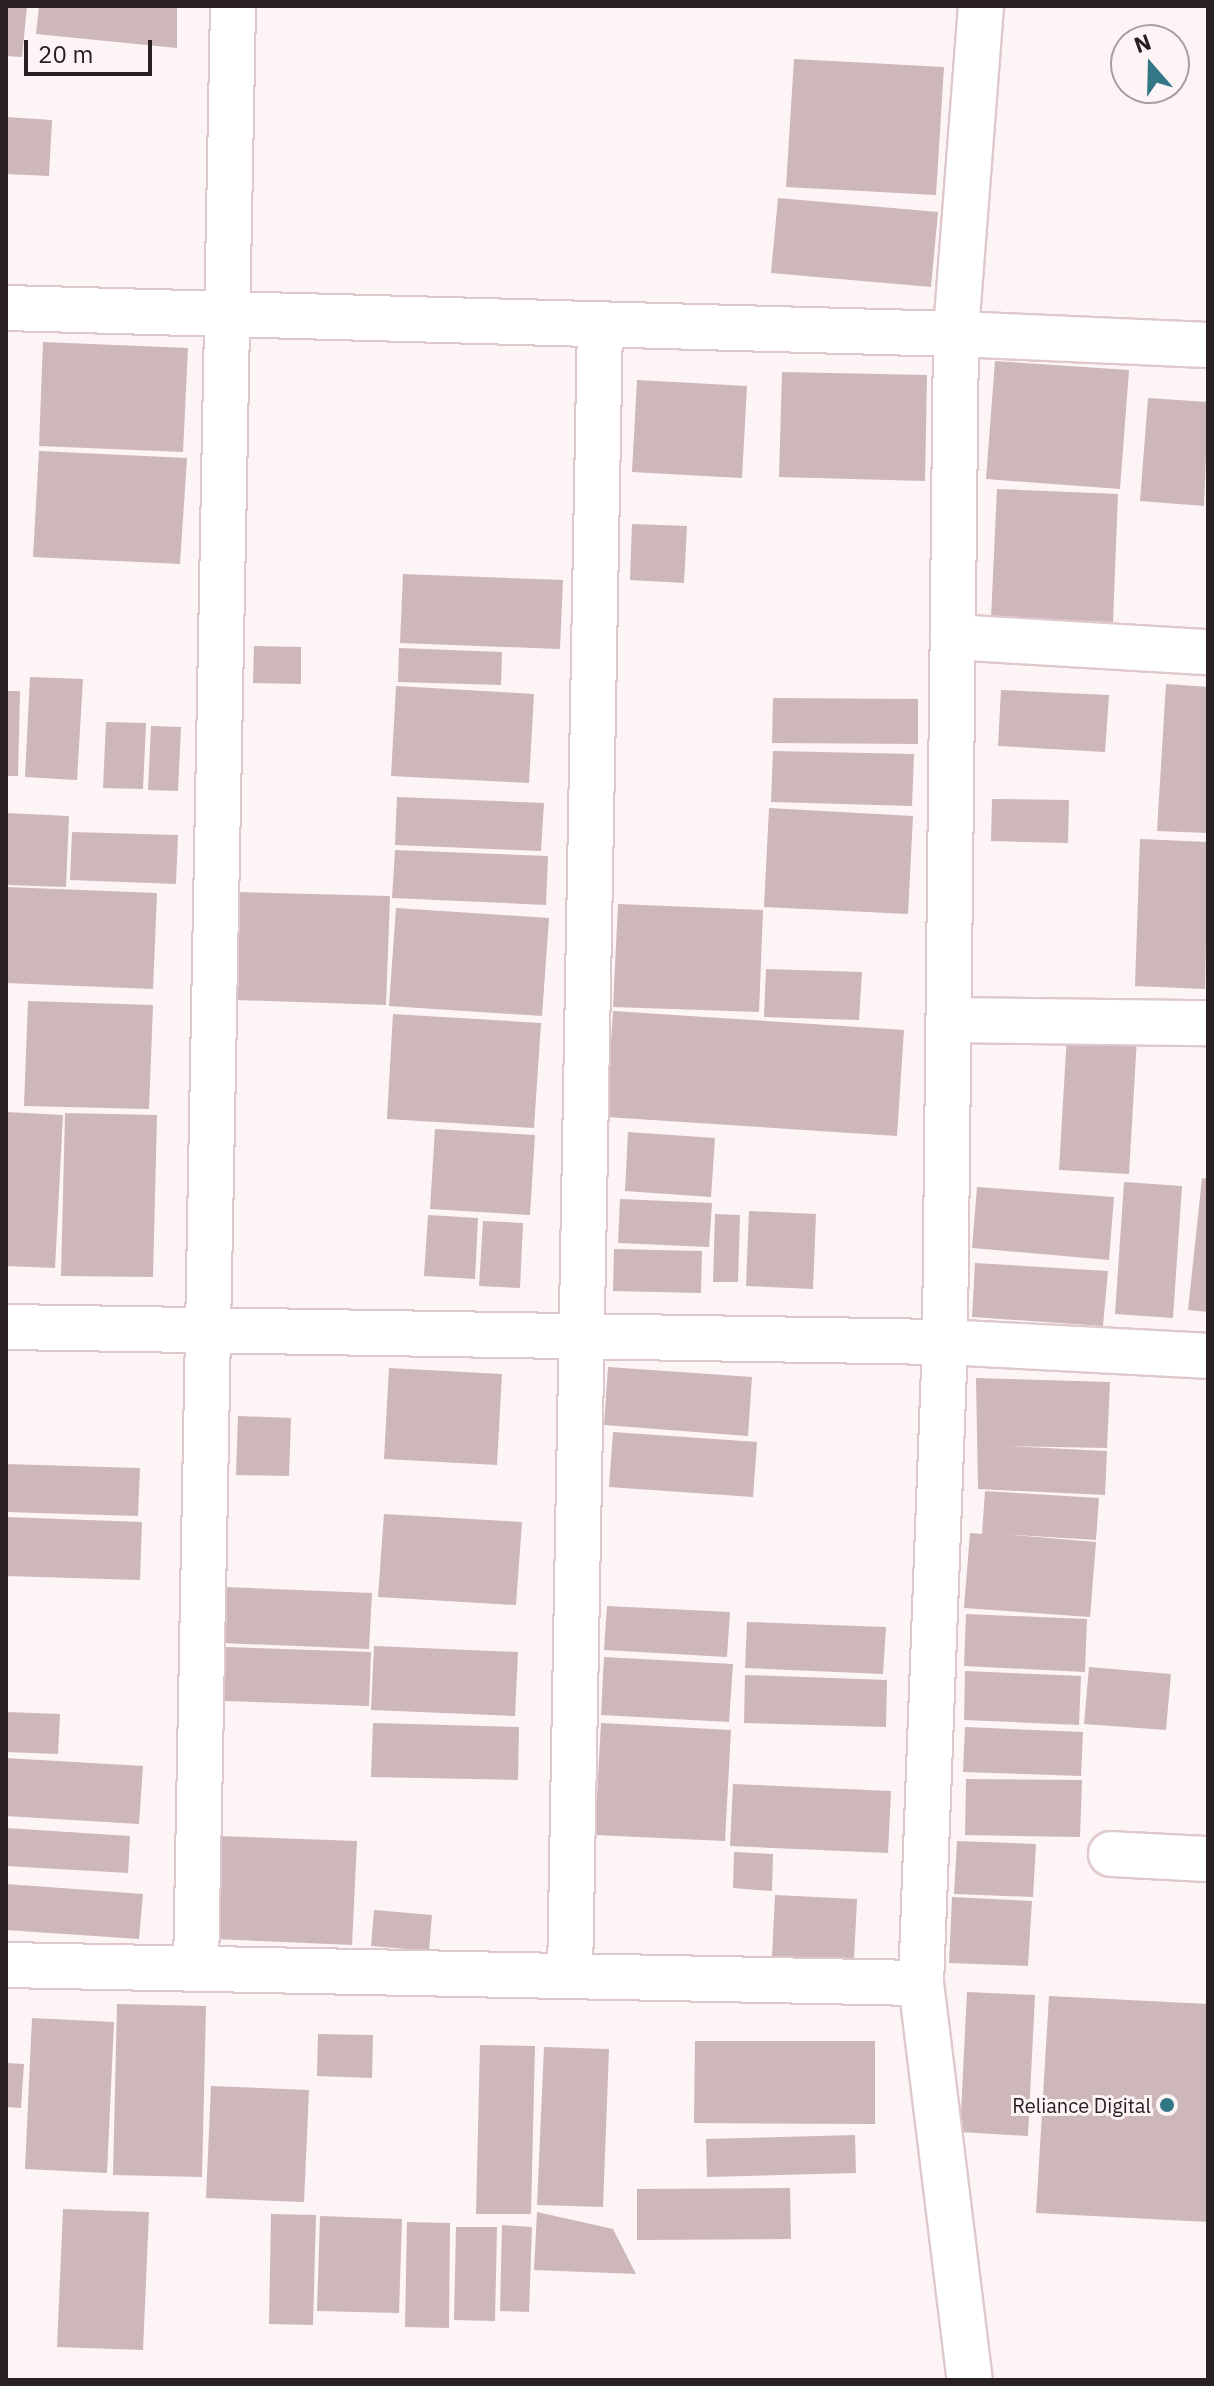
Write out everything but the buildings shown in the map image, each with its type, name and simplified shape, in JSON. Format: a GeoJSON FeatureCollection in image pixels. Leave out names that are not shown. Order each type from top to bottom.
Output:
{"type":"FeatureCollection","features":[{"type":"Feature","properties":{"kind":"street"},"geometry":{"type":"LineString","coordinates":[[196,1968],[233,6]]}},
{"type":"Feature","properties":{"kind":"street"},"geometry":{"type":"LineString","coordinates":[[970,2380],[921,1983],[945,1342],[956,334],[981,6]]}},
{"type":"Feature","properties":{"kind":"street"},"geometry":{"type":"LineString","coordinates":[[6,308],[956,334],[1208,345]]}},
{"type":"Feature","properties":{"kind":"street"},"geometry":{"type":"LineString","coordinates":[[570,1975],[600,324]]}},
{"type":"Feature","properties":{"kind":"street"},"geometry":{"type":"LineString","coordinates":[[953,637],[1208,652]]}},
{"type":"Feature","properties":{"kind":"street"},"geometry":{"type":"LineString","coordinates":[[949,1020],[1208,1023]]}},
{"type":"Feature","properties":{"kind":"street"},"geometry":{"type":"LineString","coordinates":[[6,1327],[945,1342],[1208,1356]]}},
{"type":"Feature","properties":{"kind":"street"},"geometry":{"type":"LineString","coordinates":[[1111,1854],[1208,1859]]}},
{"type":"Feature","properties":{"kind":"street"},"geometry":{"type":"LineString","coordinates":[[6,1965],[921,1983]]}},
{"type":"Feature","properties":{"kind":"place","name":"Reliance Digital"},"geometry":{"type":"Point","coordinates":[1167,2105]}}]}
